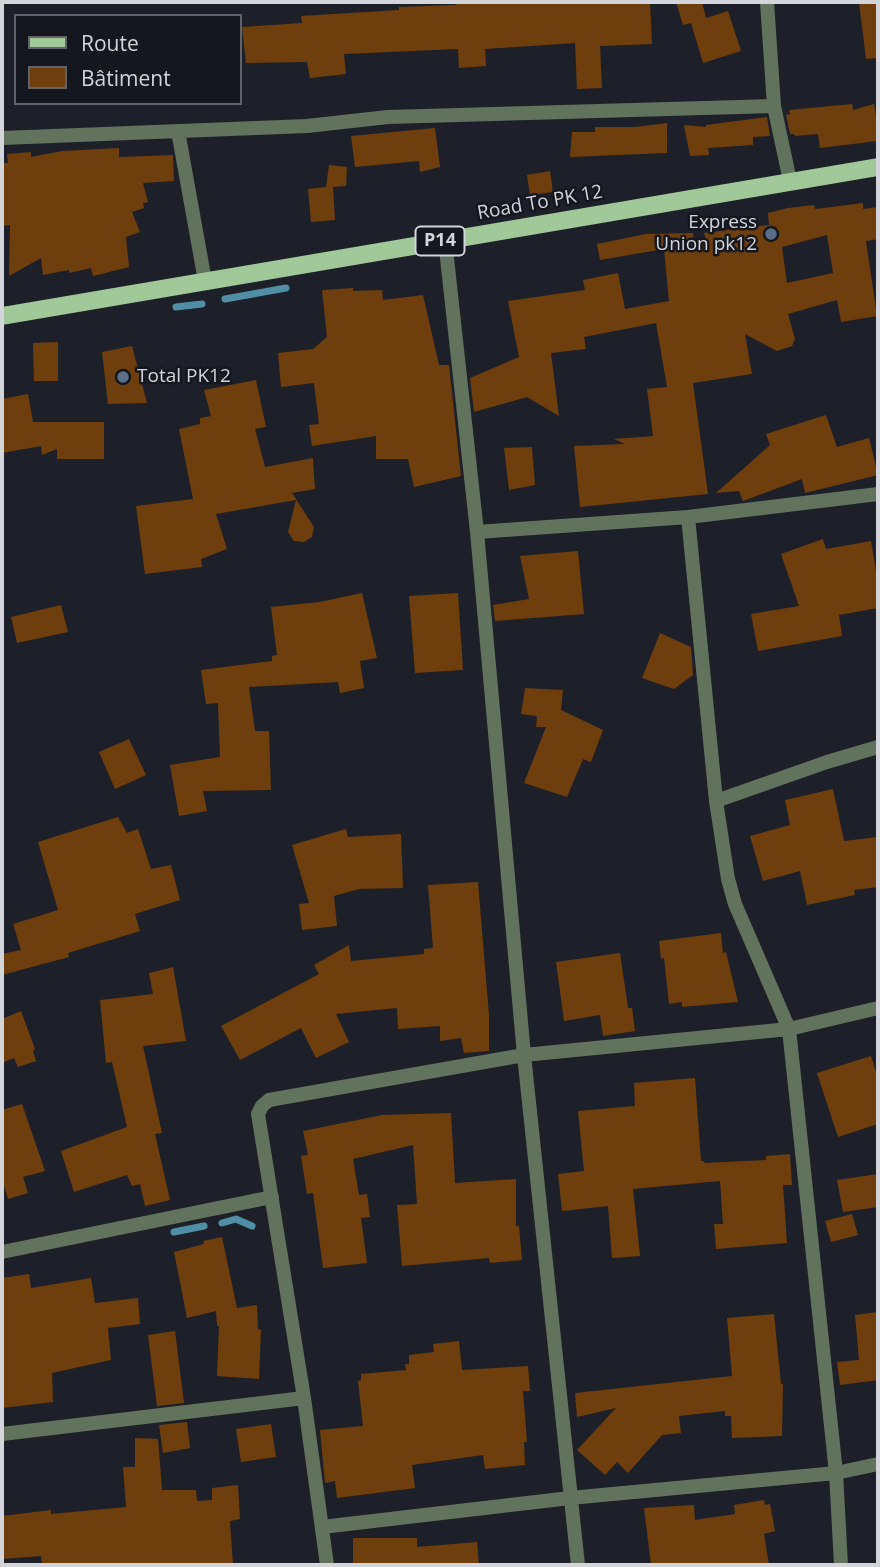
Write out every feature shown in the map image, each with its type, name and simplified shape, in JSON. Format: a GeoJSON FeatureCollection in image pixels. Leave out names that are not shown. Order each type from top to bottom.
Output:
{"type":"FeatureCollection","features":[{"type":"Feature","properties":{"kind":"main road","name":"Road To PK 12"},"geometry":{"type":"LineString","coordinates":[[2,316],[878,167]]}},
{"type":"Feature","properties":{"kind":"street"},"geometry":{"type":"LineString","coordinates":[[767,2],[775,106],[790,181]]}},
{"type":"Feature","properties":{"kind":"street"},"geometry":{"type":"LineString","coordinates":[[2,138],[306,126],[388,117],[775,106]]}},
{"type":"Feature","properties":{"kind":"street"},"geometry":{"type":"LineString","coordinates":[[178,131],[205,281]]}},
{"type":"Feature","properties":{"kind":"street"},"geometry":{"type":"LineString","coordinates":[[445,240],[477,532],[524,1055],[578,1565]]}},
{"type":"Feature","properties":{"kind":"street"},"geometry":{"type":"LineString","coordinates":[[477,532],[688,517],[878,494]]}},
{"type":"Feature","properties":{"kind":"street"},"geometry":{"type":"LineString","coordinates":[[688,517],[716,802],[727,879],[735,904],[789,1029],[836,1473],[841,1565]]}},
{"type":"Feature","properties":{"kind":"street"},"geometry":{"type":"LineString","coordinates":[[716,802],[827,762],[878,747]]}},
{"type":"Feature","properties":{"kind":"street"},"geometry":{"type":"LineString","coordinates":[[327,1565],[304,1398],[258,1114],[262,1106],[269,1100],[524,1055],[789,1029],[878,1008]]}},
{"type":"Feature","properties":{"kind":"street"},"geometry":{"type":"LineString","coordinates":[[2,1252],[272,1197]]}},
{"type":"Feature","properties":{"kind":"street"},"geometry":{"type":"LineString","coordinates":[[2,1434],[304,1398]]}},
{"type":"Feature","properties":{"kind":"street"},"geometry":{"type":"LineString","coordinates":[[322,1527],[570,1498],[836,1473],[878,1464]]}},
{"type":"Feature","properties":{"kind":"building"},"geometry":{"type":"Polygon","coordinates":[[[456,2],[650,2],[652,44],[600,46],[602,88],[577,89],[575,43],[485,49],[486,66],[459,68],[458,49],[344,54],[346,74],[310,78],[307,62],[246,63],[242,27],[302,23],[301,16],[456,5],[456,2]]]}},
{"type":"Feature","properties":{"kind":"building"},"geometry":{"type":"Polygon","coordinates":[[[676,2],[702,2],[706,18],[728,11],[741,51],[703,63],[691,23],[683,25],[676,2]]]}},
{"type":"Feature","properties":{"kind":"building"},"geometry":{"type":"Polygon","coordinates":[[[859,2],[878,2],[878,58],[866,59],[859,2]]]}},
{"type":"Feature","properties":{"kind":"building"},"geometry":{"type":"Polygon","coordinates":[[[852,104],[853,110],[874,104],[877,141],[820,148],[818,134],[790,134],[786,115],[790,114],[789,110],[852,104]]]}},
{"type":"Feature","properties":{"kind":"building"},"geometry":{"type":"Polygon","coordinates":[[[767,117],[770,136],[753,137],[753,145],[708,148],[709,155],[690,156],[684,125],[706,127],[767,117]]]}},
{"type":"Feature","properties":{"kind":"building"},"geometry":{"type":"Polygon","coordinates":[[[667,123],[667,153],[570,157],[572,132],[595,132],[595,127],[635,127],[667,123]]]}},
{"type":"Feature","properties":{"kind":"building"},"geometry":{"type":"Polygon","coordinates":[[[435,128],[440,167],[420,172],[419,161],[355,167],[351,136],[435,128]]]}},
{"type":"Feature","properties":{"kind":"building"},"geometry":{"type":"Polygon","coordinates":[[[119,148],[119,157],[173,155],[174,181],[143,183],[148,202],[143,203],[144,208],[132,212],[140,232],[126,237],[129,267],[93,276],[91,268],[43,275],[41,258],[9,276],[10,225],[2,226],[2,163],[8,163],[7,154],[31,152],[31,157],[62,151],[119,148]]]}},
{"type":"Feature","properties":{"kind":"building"},"geometry":{"type":"Polygon","coordinates":[[[329,165],[347,167],[346,186],[333,187],[335,220],[311,222],[308,189],[326,187],[329,165]]]}},
{"type":"Feature","properties":{"kind":"building"},"geometry":{"type":"Polygon","coordinates":[[[550,171],[553,192],[530,195],[527,175],[550,171]]]}},
{"type":"Feature","properties":{"kind":"building"},"geometry":{"type":"Polygon","coordinates":[[[863,203],[863,209],[878,207],[878,239],[866,241],[877,316],[841,322],[837,300],[788,314],[795,339],[792,346],[777,351],[745,334],[752,374],[693,383],[708,494],[580,507],[574,446],[625,444],[614,439],[653,436],[647,389],[667,387],[656,323],[584,337],[586,349],[551,353],[559,416],[527,397],[474,412],[470,378],[519,357],[508,301],[585,290],[583,280],[618,273],[625,309],[669,301],[664,249],[600,260],[597,244],[646,234],[693,233],[694,242],[706,240],[704,233],[769,225],[768,213],[814,205],[815,209],[863,203]],[[827,235],[782,247],[787,283],[833,273],[827,235]]]}},
{"type":"Feature","properties":{"kind":"building"},"geometry":{"type":"Polygon","coordinates":[[[353,288],[353,291],[382,290],[383,300],[423,295],[439,365],[449,365],[461,476],[414,487],[408,459],[376,459],[376,436],[312,446],[309,425],[319,424],[314,383],[281,387],[278,353],[313,349],[327,337],[322,290],[353,288]]]}},
{"type":"Feature","properties":{"kind":"building"},"geometry":{"type":"Polygon","coordinates":[[[58,342],[58,381],[34,381],[33,343],[58,342]]]}},
{"type":"Feature","properties":{"kind":"building","name":"Total PK12"},"geometry":{"type":"Polygon","coordinates":[[[132,346],[147,403],[108,404],[102,352],[132,346]]]}},
{"type":"Feature","properties":{"kind":"building"},"geometry":{"type":"Polygon","coordinates":[[[256,380],[266,427],[255,429],[265,467],[313,458],[315,489],[292,493],[314,527],[312,537],[304,542],[294,541],[288,532],[296,500],[216,514],[227,549],[201,559],[202,567],[145,574],[136,506],[193,499],[179,429],[200,424],[200,418],[211,416],[204,390],[256,380]]]}},
{"type":"Feature","properties":{"kind":"building"},"geometry":{"type":"Polygon","coordinates":[[[28,394],[33,422],[104,422],[104,459],[57,459],[57,449],[42,455],[41,446],[2,453],[2,399],[28,394]]]}},
{"type":"Feature","properties":{"kind":"building"},"geometry":{"type":"Polygon","coordinates":[[[826,415],[837,447],[869,438],[878,475],[805,493],[802,479],[743,501],[739,491],[716,493],[770,445],[766,434],[826,415]]]}},
{"type":"Feature","properties":{"kind":"building"},"geometry":{"type":"Polygon","coordinates":[[[532,447],[535,485],[509,490],[504,448],[532,447]]]}},
{"type":"Feature","properties":{"kind":"building"},"geometry":{"type":"Polygon","coordinates":[[[823,539],[826,549],[871,541],[878,583],[878,608],[839,615],[842,636],[758,651],[751,614],[799,606],[781,554],[823,539]]]}},
{"type":"Feature","properties":{"kind":"building"},"geometry":{"type":"Polygon","coordinates":[[[578,551],[584,614],[495,621],[493,605],[529,599],[520,556],[578,551]]]}},
{"type":"Feature","properties":{"kind":"building"},"geometry":{"type":"Polygon","coordinates":[[[362,593],[377,658],[360,661],[364,688],[340,693],[338,682],[249,687],[255,731],[269,731],[271,790],[203,791],[207,811],[179,816],[170,765],[220,757],[218,703],[206,704],[201,670],[272,661],[272,656],[277,655],[271,607],[320,602],[362,593]]]}},
{"type":"Feature","properties":{"kind":"building"},"geometry":{"type":"Polygon","coordinates":[[[458,593],[463,670],[415,673],[409,596],[458,593]]]}},
{"type":"Feature","properties":{"kind":"building"},"geometry":{"type":"Polygon","coordinates":[[[61,605],[68,632],[17,643],[11,617],[61,605]]]}},
{"type":"Feature","properties":{"kind":"building"},"geometry":{"type":"Polygon","coordinates":[[[660,633],[691,647],[693,675],[674,689],[642,678],[660,633]]]}},
{"type":"Feature","properties":{"kind":"building"},"geometry":{"type":"Polygon","coordinates":[[[525,688],[563,690],[561,710],[603,730],[591,762],[583,759],[567,797],[524,783],[546,727],[536,727],[537,716],[521,714],[525,688]]]}},
{"type":"Feature","properties":{"kind":"building"},"geometry":{"type":"Polygon","coordinates":[[[129,739],[146,775],[115,789],[99,752],[129,739]]]}},
{"type":"Feature","properties":{"kind":"building"},"geometry":{"type":"Polygon","coordinates":[[[833,789],[844,841],[878,837],[878,887],[854,890],[855,895],[807,905],[800,871],[763,881],[750,836],[790,825],[785,800],[833,789]]]}},
{"type":"Feature","properties":{"kind":"building"},"geometry":{"type":"Polygon","coordinates":[[[118,817],[127,833],[138,829],[151,869],[171,865],[180,900],[135,914],[140,931],[68,953],[69,957],[2,975],[2,954],[21,950],[13,924],[58,910],[38,842],[118,817]]]}},
{"type":"Feature","properties":{"kind":"building"},"geometry":{"type":"Polygon","coordinates":[[[346,829],[348,837],[401,834],[403,888],[359,889],[334,896],[337,926],[302,930],[299,904],[309,903],[292,845],[346,829]]]}},
{"type":"Feature","properties":{"kind":"building"},"geometry":{"type":"Polygon","coordinates":[[[478,882],[489,1015],[489,1051],[464,1053],[461,1038],[440,1041],[440,1026],[398,1029],[397,1008],[336,1014],[349,1042],[316,1058],[301,1028],[240,1060],[221,1026],[319,974],[314,965],[349,945],[351,961],[424,954],[424,949],[433,948],[428,885],[478,882]]]}},
{"type":"Feature","properties":{"kind":"building"},"geometry":{"type":"Polygon","coordinates":[[[721,933],[723,953],[726,952],[738,1002],[682,1007],[682,1002],[669,1004],[664,958],[661,959],[659,941],[721,933]]]}},
{"type":"Feature","properties":{"kind":"building"},"geometry":{"type":"Polygon","coordinates":[[[620,953],[628,1008],[632,1008],[635,1031],[603,1036],[600,1015],[564,1021],[556,962],[620,953]]]}},
{"type":"Feature","properties":{"kind":"building"},"geometry":{"type":"Polygon","coordinates":[[[173,967],[186,1041],[143,1046],[162,1133],[155,1134],[170,1200],[145,1206],[140,1184],[132,1186],[127,1175],[74,1192],[61,1151],[127,1127],[112,1062],[106,1063],[100,1000],[153,994],[149,973],[173,967]]]}},
{"type":"Feature","properties":{"kind":"building"},"geometry":{"type":"Polygon","coordinates":[[[21,1011],[35,1049],[33,1051],[36,1061],[18,1067],[14,1058],[2,1063],[2,1019],[21,1011]]]}},
{"type":"Feature","properties":{"kind":"building"},"geometry":{"type":"Polygon","coordinates":[[[871,1056],[878,1079],[878,1124],[838,1137],[817,1073],[871,1056]]]}},
{"type":"Feature","properties":{"kind":"building"},"geometry":{"type":"Polygon","coordinates":[[[695,1078],[701,1161],[766,1160],[766,1156],[790,1154],[792,1185],[783,1185],[787,1243],[716,1249],[714,1224],[723,1224],[720,1181],[633,1189],[640,1256],[612,1258],[608,1206],[562,1211],[558,1174],[584,1171],[578,1111],[635,1106],[634,1083],[695,1078]]]}},
{"type":"Feature","properties":{"kind":"building"},"geometry":{"type":"Polygon","coordinates":[[[22,1104],[45,1171],[23,1177],[28,1193],[8,1199],[2,1179],[2,1110],[22,1104]]]}},
{"type":"Feature","properties":{"kind":"building"},"geometry":{"type":"Polygon","coordinates":[[[451,1113],[455,1183],[516,1179],[516,1226],[519,1226],[522,1260],[490,1263],[489,1258],[402,1266],[397,1205],[417,1204],[413,1145],[353,1159],[359,1195],[367,1194],[370,1217],[361,1218],[367,1263],[323,1268],[313,1193],[307,1194],[301,1156],[308,1155],[303,1131],[382,1115],[451,1113]]]}},
{"type":"Feature","properties":{"kind":"building"},"geometry":{"type":"Polygon","coordinates":[[[878,1174],[878,1207],[843,1212],[837,1180],[878,1174]]]}},
{"type":"Feature","properties":{"kind":"building"},"geometry":{"type":"Polygon","coordinates":[[[852,1214],[858,1235],[831,1242],[825,1221],[852,1214]]]}},
{"type":"Feature","properties":{"kind":"building"},"geometry":{"type":"Polygon","coordinates":[[[222,1237],[237,1308],[257,1305],[258,1329],[261,1330],[259,1379],[217,1376],[219,1326],[216,1311],[187,1318],[174,1252],[222,1237]]]}},
{"type":"Feature","properties":{"kind":"building"},"geometry":{"type":"Polygon","coordinates":[[[29,1274],[31,1288],[91,1278],[95,1303],[138,1298],[140,1324],[108,1328],[111,1360],[52,1373],[53,1402],[2,1408],[2,1278],[29,1274]]]}},
{"type":"Feature","properties":{"kind":"building"},"geometry":{"type":"Polygon","coordinates":[[[878,1312],[878,1380],[840,1385],[837,1362],[859,1360],[855,1315],[878,1312]]]}},
{"type":"Feature","properties":{"kind":"building"},"geometry":{"type":"Polygon","coordinates":[[[774,1314],[783,1384],[782,1436],[732,1438],[731,1416],[725,1416],[725,1411],[679,1416],[681,1433],[662,1435],[628,1473],[617,1462],[605,1475],[577,1450],[616,1408],[577,1417],[575,1393],[732,1376],[727,1318],[774,1314]]]}},
{"type":"Feature","properties":{"kind":"building"},"geometry":{"type":"Polygon","coordinates":[[[175,1331],[184,1403],[157,1406],[148,1335],[175,1331]]]}},
{"type":"Feature","properties":{"kind":"building"},"geometry":{"type":"Polygon","coordinates":[[[459,1341],[462,1370],[528,1366],[530,1391],[523,1391],[527,1442],[524,1442],[525,1465],[485,1469],[483,1455],[412,1465],[415,1488],[337,1498],[335,1481],[325,1483],[320,1430],[363,1426],[358,1381],[361,1380],[361,1374],[406,1370],[405,1364],[409,1364],[409,1355],[434,1352],[433,1344],[459,1341]]]}},
{"type":"Feature","properties":{"kind":"building"},"geometry":{"type":"Polygon","coordinates":[[[187,1422],[190,1448],[163,1453],[159,1425],[187,1422]]]}},
{"type":"Feature","properties":{"kind":"building"},"geometry":{"type":"Polygon","coordinates":[[[271,1424],[276,1457],[241,1462],[236,1429],[271,1424]]]}},
{"type":"Feature","properties":{"kind":"building"},"geometry":{"type":"Polygon","coordinates":[[[135,1438],[158,1439],[162,1490],[196,1490],[197,1501],[212,1500],[212,1488],[238,1485],[240,1519],[230,1521],[233,1565],[42,1565],[41,1556],[2,1559],[2,1516],[51,1510],[51,1514],[126,1507],[123,1467],[135,1467],[135,1438]]]}},
{"type":"Feature","properties":{"kind":"building"},"geometry":{"type":"Polygon","coordinates":[[[764,1500],[765,1505],[770,1504],[775,1531],[764,1534],[769,1565],[651,1565],[644,1508],[694,1505],[695,1520],[735,1514],[734,1505],[764,1500]]]}},
{"type":"Feature","properties":{"kind":"building"},"geometry":{"type":"Polygon","coordinates":[[[353,1538],[417,1538],[417,1547],[477,1542],[479,1565],[353,1565],[353,1538]]]}},
{"type":"Feature","properties":{"kind":"waterway"},"geometry":{"type":"LineString","coordinates":[[225,299],[286,288]]}},
{"type":"Feature","properties":{"kind":"waterway"},"geometry":{"type":"LineString","coordinates":[[176,307],[202,304]]}},
{"type":"Feature","properties":{"kind":"waterway"},"geometry":{"type":"LineString","coordinates":[[222,1223],[236,1219],[252,1226]]}},
{"type":"Feature","properties":{"kind":"waterway"},"geometry":{"type":"LineString","coordinates":[[174,1232],[204,1226]]}},
{"type":"Feature","properties":{"kind":"place","name":"Express Union pk12"},"geometry":{"type":"Point","coordinates":[771,234]}},
{"type":"Feature","properties":{"kind":"place","name":"Total PK12"},"geometry":{"type":"Point","coordinates":[123,377]}}]}
